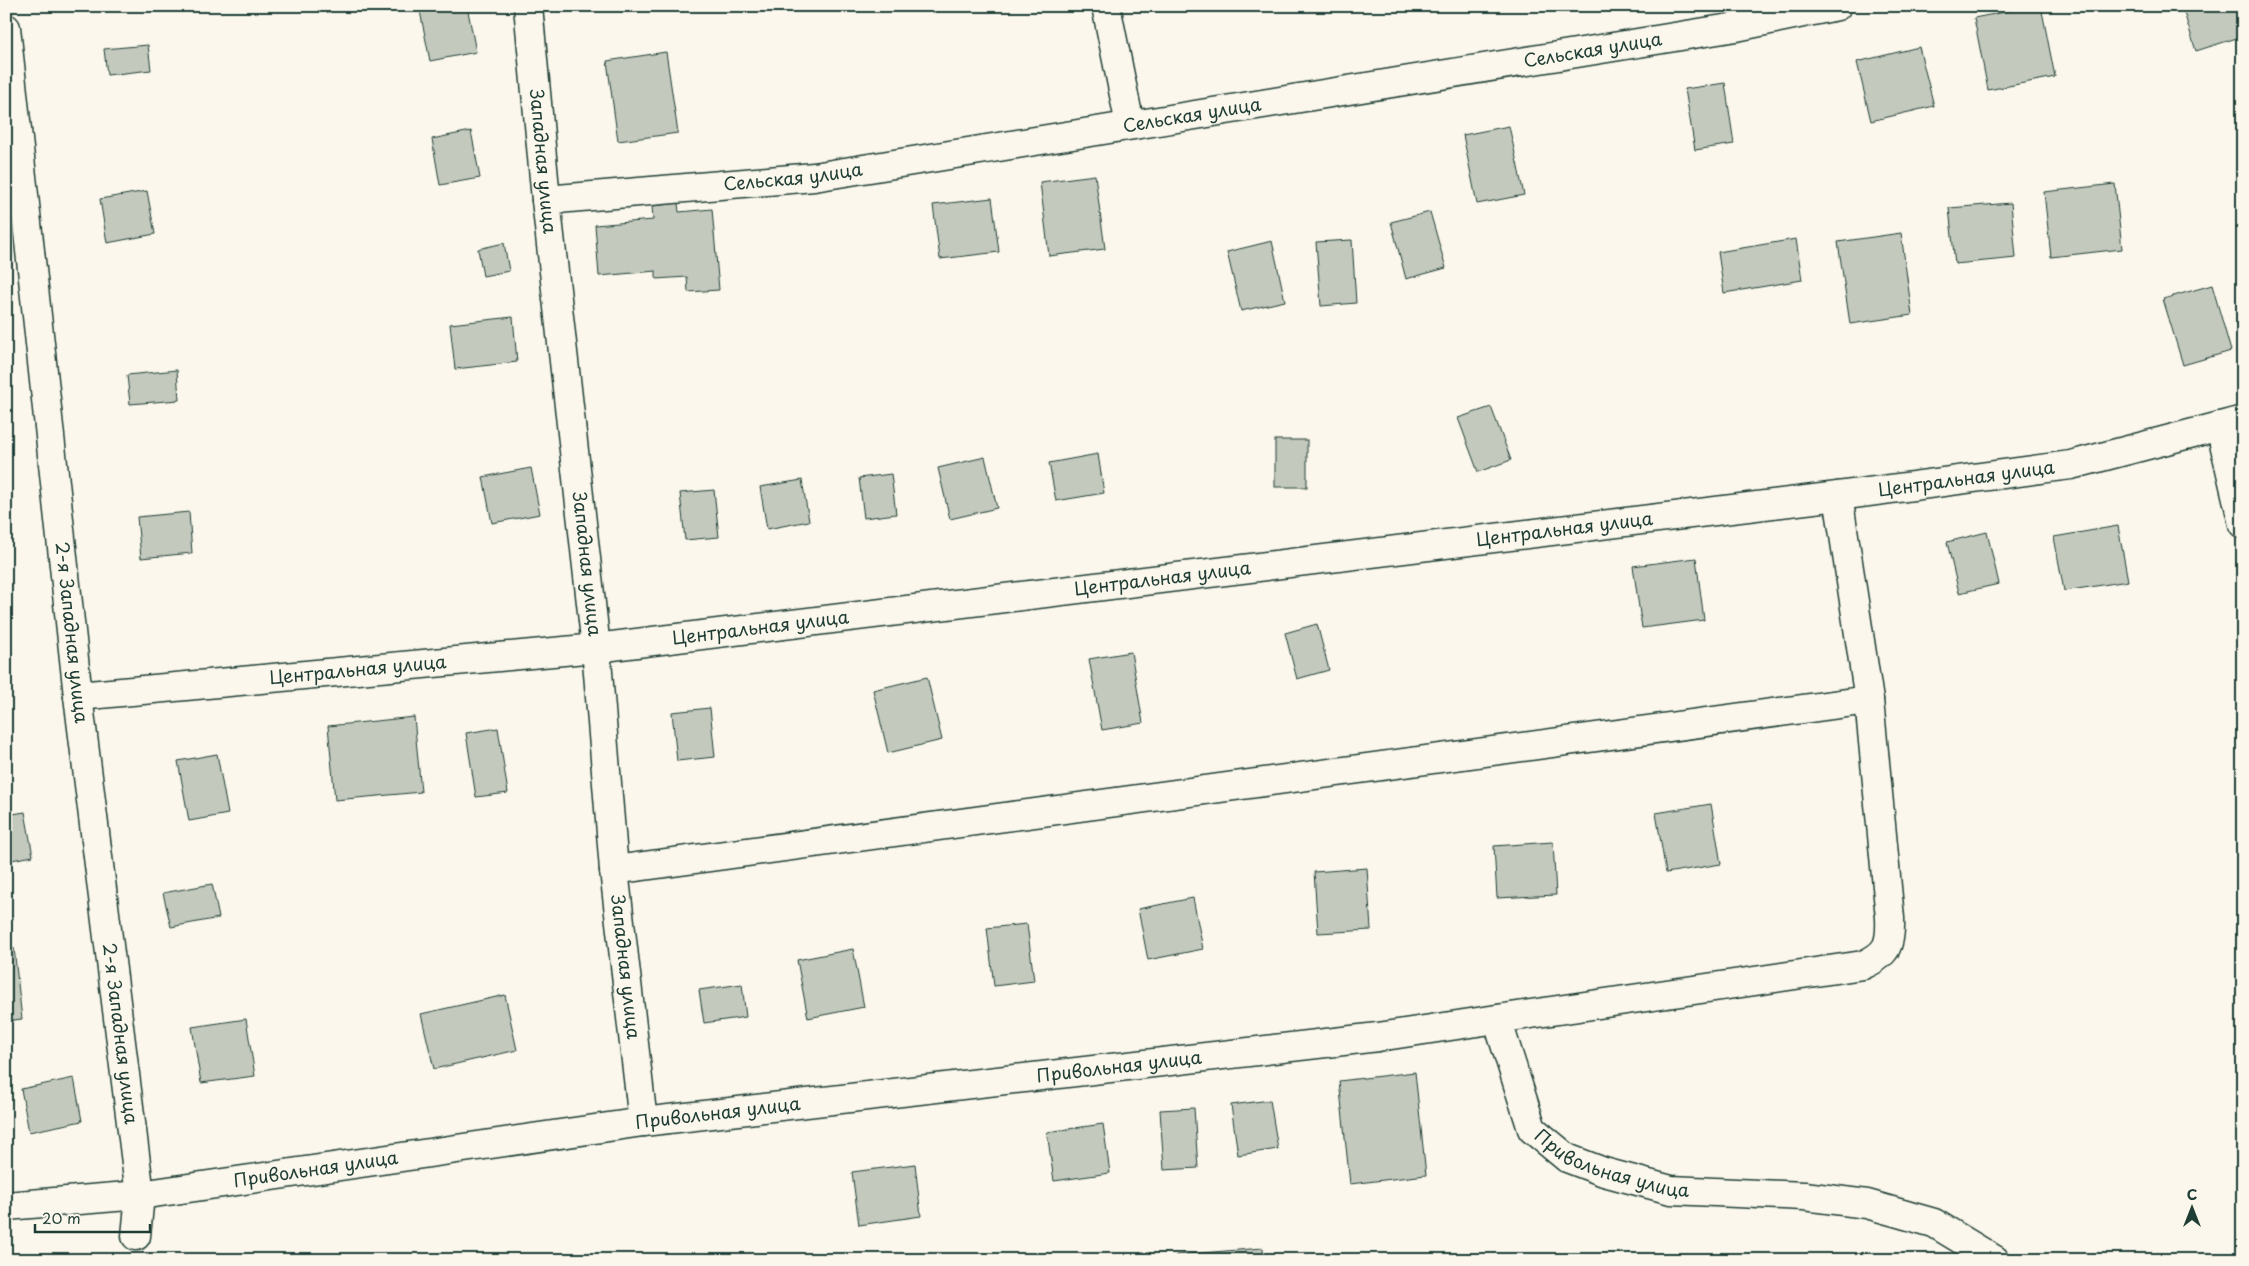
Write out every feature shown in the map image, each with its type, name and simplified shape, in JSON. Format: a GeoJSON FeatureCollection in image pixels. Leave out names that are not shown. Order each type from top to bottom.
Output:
{"type":"FeatureCollection","features":[{"type":"Feature","properties":{"kind":"street","name":"Западная улица"},"geometry":{"type":"LineString","coordinates":[[528,6],[546,200],[596,648],[614,870],[643,1122]]}},
{"type":"Feature","properties":{"kind":"street"},"geometry":{"type":"LineString","coordinates":[[1106,6],[1130,125]]}},
{"type":"Feature","properties":{"kind":"street","name":"Сельская улица"},"geometry":{"type":"LineString","coordinates":[[546,200],[814,177],[1130,125],[1734,16],[1837,6]]}},
{"type":"Feature","properties":{"kind":"street","name":"2-я Западная улица"},"geometry":{"type":"LineString","coordinates":[[6,28],[78,696],[140,1195],[136,1236]]}},
{"type":"Feature","properties":{"kind":"street"},"geometry":{"type":"LineString","coordinates":[[2231,423],[2243,524]]}},
{"type":"Feature","properties":{"kind":"street","name":"Центральная улица"},"geometry":{"type":"LineString","coordinates":[[78,696],[596,648],[1838,496],[2071,464],[2231,423]]}},
{"type":"Feature","properties":{"kind":"street"},"geometry":{"type":"LineString","coordinates":[[1497,1019],[1864,965],[1876,960],[1888,948],[1891,934],[1869,700],[1838,496]]}},
{"type":"Feature","properties":{"kind":"street"},"geometry":{"type":"LineString","coordinates":[[614,870],[1869,700]]}},
{"type":"Feature","properties":{"kind":"street","name":"Привольная улица"},"geometry":{"type":"LineString","coordinates":[[6,1206],[140,1195],[643,1122],[1378,1037],[1497,1019],[1532,1129],[1567,1158],[1604,1172],[1671,1190],[1804,1196],[1867,1204],[1934,1223],[1995,1260]]}},
{"type":"Feature","properties":{"kind":"building"},"geometry":{"type":"Polygon","coordinates":[[[445,6],[467,6],[476,52],[430,61],[420,11],[445,6]]]}},
{"type":"Feature","properties":{"kind":"building"},"geometry":{"type":"Polygon","coordinates":[[[2041,6],[2055,77],[1988,90],[1974,18],[2041,6]]]}},
{"type":"Feature","properties":{"kind":"building"},"geometry":{"type":"Polygon","coordinates":[[[2182,6],[2243,6],[2243,36],[2196,51],[2182,6]]]}},
{"type":"Feature","properties":{"kind":"building"},"geometry":{"type":"Polygon","coordinates":[[[148,45],[151,70],[107,75],[104,49],[148,45]]]}},
{"type":"Feature","properties":{"kind":"building"},"geometry":{"type":"Polygon","coordinates":[[[1919,47],[1934,106],[1871,121],[1857,62],[1919,47]]]}},
{"type":"Feature","properties":{"kind":"building"},"geometry":{"type":"Polygon","coordinates":[[[666,52],[678,133],[618,141],[607,61],[666,52]]]}},
{"type":"Feature","properties":{"kind":"building"},"geometry":{"type":"Polygon","coordinates":[[[1725,83],[1734,144],[1695,150],[1685,89],[1725,83]]]}},
{"type":"Feature","properties":{"kind":"building"},"geometry":{"type":"Polygon","coordinates":[[[1509,126],[1524,195],[1477,204],[1463,135],[1509,126]]]}},
{"type":"Feature","properties":{"kind":"building"},"geometry":{"type":"Polygon","coordinates":[[[471,131],[480,178],[440,185],[432,139],[471,131]]]}},
{"type":"Feature","properties":{"kind":"building"},"geometry":{"type":"Polygon","coordinates":[[[1095,175],[1105,249],[1049,256],[1040,182],[1095,175]]]}},
{"type":"Feature","properties":{"kind":"building"},"geometry":{"type":"Polygon","coordinates":[[[2115,184],[2122,249],[2051,257],[2044,192],[2115,184]]]}},
{"type":"Feature","properties":{"kind":"building"},"geometry":{"type":"Polygon","coordinates":[[[147,191],[155,234],[107,243],[100,199],[147,191]]]}},
{"type":"Feature","properties":{"kind":"building"},"geometry":{"type":"Polygon","coordinates":[[[992,198],[999,252],[940,259],[933,205],[992,198]]]}},
{"type":"Feature","properties":{"kind":"building"},"geometry":{"type":"Polygon","coordinates":[[[678,203],[679,212],[712,209],[719,290],[688,292],[687,277],[656,279],[656,271],[599,276],[595,225],[653,220],[652,206],[678,203]]]}},
{"type":"Feature","properties":{"kind":"building"},"geometry":{"type":"Polygon","coordinates":[[[2011,203],[2016,258],[1955,264],[1949,208],[2011,203]]]}},
{"type":"Feature","properties":{"kind":"building"},"geometry":{"type":"Polygon","coordinates":[[[1430,212],[1446,268],[1406,279],[1391,222],[1430,212]]]}},
{"type":"Feature","properties":{"kind":"building"},"geometry":{"type":"Polygon","coordinates":[[[1901,233],[1912,315],[1850,324],[1838,242],[1901,233]]]}},
{"type":"Feature","properties":{"kind":"building"},"geometry":{"type":"Polygon","coordinates":[[[1796,239],[1802,280],[1724,293],[1718,252],[1796,239]]]}},
{"type":"Feature","properties":{"kind":"building"},"geometry":{"type":"Polygon","coordinates":[[[1352,240],[1356,303],[1321,306],[1316,242],[1352,240]]]}},
{"type":"Feature","properties":{"kind":"building"},"geometry":{"type":"Polygon","coordinates":[[[1272,241],[1285,301],[1241,311],[1227,252],[1272,241]]]}},
{"type":"Feature","properties":{"kind":"building"},"geometry":{"type":"Polygon","coordinates":[[[504,243],[509,271],[483,276],[478,249],[504,243]]]}},
{"type":"Feature","properties":{"kind":"building"},"geometry":{"type":"Polygon","coordinates":[[[2212,285],[2231,351],[2183,365],[2163,299],[2212,285]]]}},
{"type":"Feature","properties":{"kind":"building"},"geometry":{"type":"Polygon","coordinates":[[[513,317],[517,362],[455,369],[450,324],[513,317]]]}},
{"type":"Feature","properties":{"kind":"building"},"geometry":{"type":"Polygon","coordinates":[[[177,370],[179,400],[130,404],[127,375],[177,370]]]}},
{"type":"Feature","properties":{"kind":"building"},"geometry":{"type":"Polygon","coordinates":[[[1491,407],[1511,460],[1478,472],[1458,418],[1491,407]]]}},
{"type":"Feature","properties":{"kind":"building"},"geometry":{"type":"Polygon","coordinates":[[[1275,440],[1307,440],[1307,487],[1275,487],[1275,440]]]}},
{"type":"Feature","properties":{"kind":"building"},"geometry":{"type":"Polygon","coordinates":[[[1098,454],[1104,493],[1056,501],[1049,463],[1098,454]]]}},
{"type":"Feature","properties":{"kind":"building"},"geometry":{"type":"Polygon","coordinates":[[[985,457],[997,508],[950,519],[938,468],[985,457]]]}},
{"type":"Feature","properties":{"kind":"building"},"geometry":{"type":"Polygon","coordinates":[[[531,468],[540,514],[492,523],[483,477],[531,468]]]}},
{"type":"Feature","properties":{"kind":"building"},"geometry":{"type":"Polygon","coordinates":[[[891,474],[896,514],[864,518],[859,478],[891,474]]]}},
{"type":"Feature","properties":{"kind":"building"},"geometry":{"type":"Polygon","coordinates":[[[802,480],[809,521],[767,529],[760,487],[802,480]]]}},
{"type":"Feature","properties":{"kind":"building"},"geometry":{"type":"Polygon","coordinates":[[[714,490],[719,537],[685,540],[680,493],[714,490]]]}},
{"type":"Feature","properties":{"kind":"building"},"geometry":{"type":"Polygon","coordinates":[[[189,512],[192,553],[141,558],[137,517],[189,512]]]}},
{"type":"Feature","properties":{"kind":"building"},"geometry":{"type":"Polygon","coordinates":[[[2118,526],[2128,581],[2064,591],[2054,537],[2118,526]]]}},
{"type":"Feature","properties":{"kind":"building"},"geometry":{"type":"Polygon","coordinates":[[[1987,532],[1999,584],[1959,593],[1947,542],[1987,532]]]}},
{"type":"Feature","properties":{"kind":"building"},"geometry":{"type":"Polygon","coordinates":[[[1696,558],[1704,620],[1642,628],[1633,566],[1696,558]]]}},
{"type":"Feature","properties":{"kind":"building"},"geometry":{"type":"Polygon","coordinates":[[[6,561],[10,586],[6,586],[6,561]]]}},
{"type":"Feature","properties":{"kind":"building"},"geometry":{"type":"Polygon","coordinates":[[[1317,624],[1329,670],[1297,679],[1285,633],[1317,624]]]}},
{"type":"Feature","properties":{"kind":"building"},"geometry":{"type":"Polygon","coordinates":[[[1131,652],[1143,723],[1102,730],[1089,659],[1131,652]]]}},
{"type":"Feature","properties":{"kind":"building"},"geometry":{"type":"Polygon","coordinates":[[[927,677],[942,740],[888,753],[873,690],[927,677]]]}},
{"type":"Feature","properties":{"kind":"building"},"geometry":{"type":"Polygon","coordinates":[[[710,708],[715,757],[677,761],[672,712],[710,708]]]}},
{"type":"Feature","properties":{"kind":"building"},"geometry":{"type":"Polygon","coordinates":[[[414,717],[421,792],[335,800],[328,726],[414,717]]]}},
{"type":"Feature","properties":{"kind":"building"},"geometry":{"type":"Polygon","coordinates":[[[498,728],[508,793],[476,797],[466,733],[498,728]]]}},
{"type":"Feature","properties":{"kind":"building"},"geometry":{"type":"Polygon","coordinates":[[[217,754],[228,814],[189,821],[178,761],[217,754]]]}},
{"type":"Feature","properties":{"kind":"building"},"geometry":{"type":"Polygon","coordinates":[[[1711,804],[1721,864],[1666,873],[1656,813],[1711,804]]]}},
{"type":"Feature","properties":{"kind":"building"},"geometry":{"type":"Polygon","coordinates":[[[25,812],[33,856],[6,861],[6,815],[25,812]]]}},
{"type":"Feature","properties":{"kind":"building"},"geometry":{"type":"Polygon","coordinates":[[[1553,842],[1556,895],[1497,898],[1494,846],[1553,842]]]}},
{"type":"Feature","properties":{"kind":"building"},"geometry":{"type":"Polygon","coordinates":[[[1367,868],[1371,930],[1318,933],[1314,872],[1367,868]]]}},
{"type":"Feature","properties":{"kind":"building"},"geometry":{"type":"Polygon","coordinates":[[[212,884],[219,918],[171,927],[163,893],[212,884]]]}},
{"type":"Feature","properties":{"kind":"building"},"geometry":{"type":"Polygon","coordinates":[[[1193,898],[1203,949],[1148,960],[1138,909],[1193,898]]]}},
{"type":"Feature","properties":{"kind":"building"},"geometry":{"type":"Polygon","coordinates":[[[1027,924],[1034,981],[994,986],[987,928],[1027,924]]]}},
{"type":"Feature","properties":{"kind":"building"},"geometry":{"type":"Polygon","coordinates":[[[6,948],[14,948],[22,1019],[6,1021],[6,948]]]}},
{"type":"Feature","properties":{"kind":"building"},"geometry":{"type":"Polygon","coordinates":[[[853,949],[864,1007],[808,1018],[797,960],[853,949]]]}},
{"type":"Feature","properties":{"kind":"building"},"geometry":{"type":"Polygon","coordinates":[[[742,984],[746,1017],[704,1023],[699,990],[742,984]]]}},
{"type":"Feature","properties":{"kind":"building"},"geometry":{"type":"Polygon","coordinates":[[[505,995],[517,1050],[434,1069],[421,1014],[505,995]]]}},
{"type":"Feature","properties":{"kind":"building"},"geometry":{"type":"Polygon","coordinates":[[[246,1019],[255,1076],[201,1083],[192,1027],[246,1019]]]}},
{"type":"Feature","properties":{"kind":"building"},"geometry":{"type":"Polygon","coordinates":[[[1415,1072],[1426,1175],[1350,1184],[1339,1081],[1415,1072]]]}},
{"type":"Feature","properties":{"kind":"building"},"geometry":{"type":"Polygon","coordinates":[[[74,1078],[82,1121],[29,1132],[21,1089],[74,1078]]]}},
{"type":"Feature","properties":{"kind":"building"},"geometry":{"type":"Polygon","coordinates":[[[1270,1100],[1278,1149],[1238,1155],[1231,1105],[1270,1100]]]}},
{"type":"Feature","properties":{"kind":"building"},"geometry":{"type":"Polygon","coordinates":[[[1194,1108],[1198,1168],[1164,1170],[1160,1110],[1194,1108]]]}},
{"type":"Feature","properties":{"kind":"building"},"geometry":{"type":"Polygon","coordinates":[[[1103,1124],[1110,1173],[1054,1181],[1047,1132],[1103,1124]]]}},
{"type":"Feature","properties":{"kind":"building"},"geometry":{"type":"Polygon","coordinates":[[[915,1164],[921,1216],[859,1225],[852,1172],[915,1164]]]}},
{"type":"Feature","properties":{"kind":"building"},"geometry":{"type":"Polygon","coordinates":[[[1263,1248],[1264,1260],[1176,1260],[1176,1255],[1263,1248]]]}}]}
